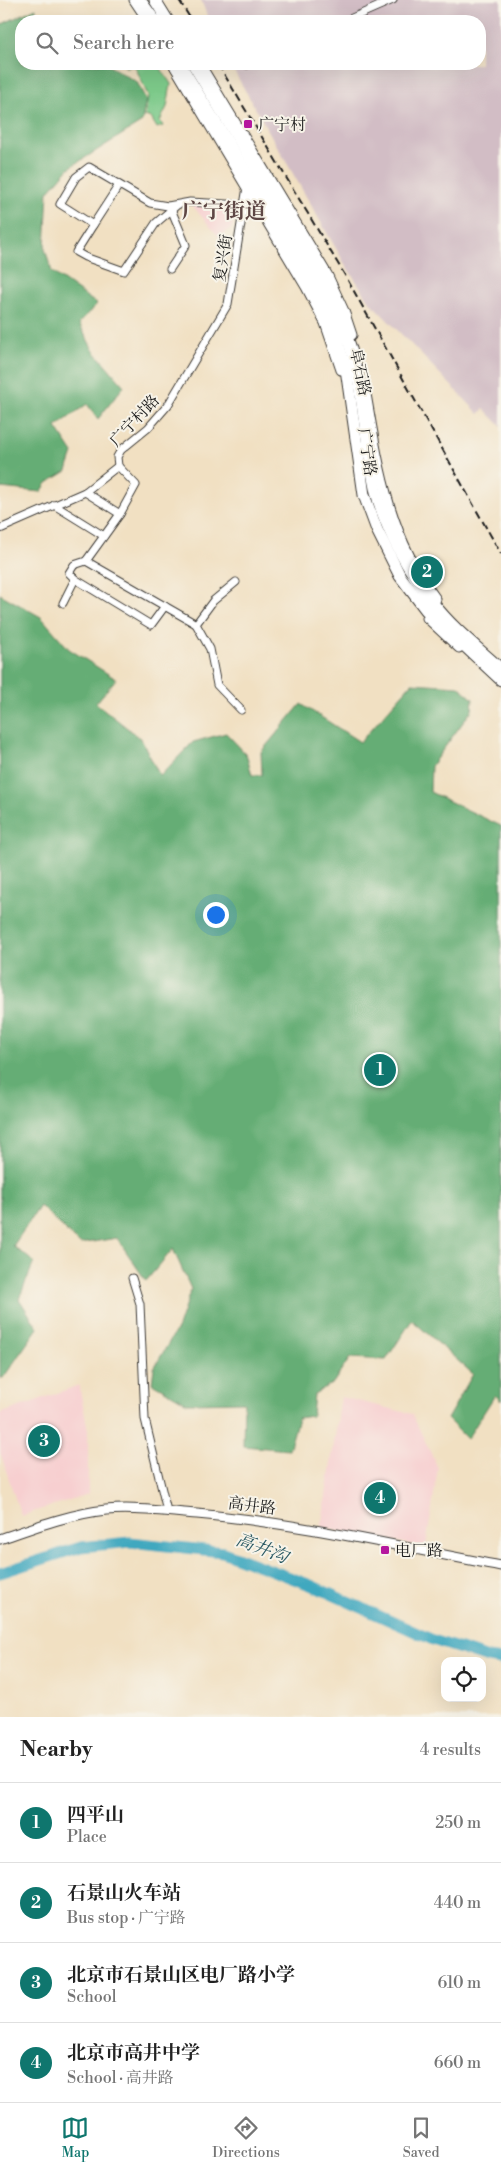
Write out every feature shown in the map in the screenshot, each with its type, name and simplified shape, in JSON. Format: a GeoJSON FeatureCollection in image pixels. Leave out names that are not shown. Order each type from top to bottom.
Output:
{"type":"FeatureCollection","features":[{"type":"Feature","properties":{"kind":"highway"},"geometry":{"type":"LineString","coordinates":[[140,0],[151,15]]}},
{"type":"Feature","properties":{"kind":"highway"},"geometry":{"type":"LineString","coordinates":[[157,0],[165,15]]}},
{"type":"Feature","properties":{"kind":"highway","name":"阜石路"},"geometry":{"type":"LineString","coordinates":[[184,70],[313,281],[331,319],[346,369],[364,495],[377,530],[400,576],[426,610],[501,680]]}},
{"type":"Feature","properties":{"kind":"highway","name":"阜石路"},"geometry":{"type":"LineString","coordinates":[[198,70],[321,276],[338,314],[356,366],[376,489],[387,524],[406,562],[438,609],[501,669]]}},
{"type":"Feature","properties":{"kind":"street"},"geometry":{"type":"LineString","coordinates":[[134,0],[144,15]]}},
{"type":"Feature","properties":{"kind":"street"},"geometry":{"type":"LineString","coordinates":[[157,0],[168,15]]}},
{"type":"Feature","properties":{"kind":"street"},"geometry":{"type":"LineString","coordinates":[[358,15],[392,0]]}},
{"type":"Feature","properties":{"kind":"street","name":"广宁路"},"geometry":{"type":"LineString","coordinates":[[177,70],[306,287],[325,323],[341,372],[359,498],[373,533],[397,579],[422,613],[501,687]]}},
{"type":"Feature","properties":{"kind":"street","name":"广宁路"},"geometry":{"type":"LineString","coordinates":[[204,70],[327,274],[344,311],[361,364],[382,483],[393,520],[414,564],[434,596],[449,615],[465,632],[501,662]]}},
{"type":"Feature","properties":{"kind":"street"},"geometry":{"type":"LineString","coordinates":[[93,225],[60,204],[76,177],[89,167],[150,203],[168,206],[190,202],[244,205]]}},
{"type":"Feature","properties":{"kind":"street"},"geometry":{"type":"LineString","coordinates":[[119,185],[76,252],[124,271],[156,223],[177,204]]}},
{"type":"Feature","properties":{"kind":"street","name":"复兴街"},"geometry":{"type":"LineString","coordinates":[[228,304],[247,187]]}},
{"type":"Feature","properties":{"kind":"street"},"geometry":{"type":"LineString","coordinates":[[170,268],[186,245],[171,210]]}},
{"type":"Feature","properties":{"kind":"street","name":"广宁村路"},"geometry":{"type":"LineString","coordinates":[[0,529],[85,492],[118,466],[117,457],[121,450],[148,428],[168,405],[228,304]]}},
{"type":"Feature","properties":{"kind":"street"},"geometry":{"type":"LineString","coordinates":[[118,466],[136,485],[120,514],[86,561],[74,565],[70,573],[75,579],[151,625],[164,606]]}},
{"type":"Feature","properties":{"kind":"street"},"geometry":{"type":"LineString","coordinates":[[85,492],[120,514]]}},
{"type":"Feature","properties":{"kind":"street"},"geometry":{"type":"LineString","coordinates":[[54,506],[104,536]]}},
{"type":"Feature","properties":{"kind":"street"},"geometry":{"type":"LineString","coordinates":[[86,561],[196,624],[210,650],[217,684],[241,710]]}},
{"type":"Feature","properties":{"kind":"street"},"geometry":{"type":"LineString","coordinates":[[63,603],[75,579]]}},
{"type":"Feature","properties":{"kind":"street"},"geometry":{"type":"LineString","coordinates":[[196,624],[214,602],[236,582]]}},
{"type":"Feature","properties":{"kind":"street"},"geometry":{"type":"LineString","coordinates":[[132,1278],[140,1304],[145,1420],[167,1512]]}},
{"type":"Feature","properties":{"kind":"street","name":"高井路"},"geometry":{"type":"LineString","coordinates":[[0,1539],[42,1525],[93,1512],[118,1510],[167,1512],[231,1517],[298,1526],[501,1566]]}},
{"type":"Feature","properties":{"kind":"shaded area"},"geometry":{"type":"Polygon","coordinates":[[[201,0],[501,0],[501,426],[484,409],[479,414],[371,303],[346,266],[233,70],[486,70],[486,15],[207,15],[201,0]]]}},
{"type":"Feature","properties":{"kind":"shaded area"},"geometry":{"type":"Polygon","coordinates":[[[191,204],[236,207],[232,228],[219,237],[191,204]]]}},
{"type":"Feature","properties":{"kind":"shaded area"},"geometry":{"type":"Polygon","coordinates":[[[79,1385],[88,1430],[88,1494],[21,1516],[0,1452],[0,1414],[79,1385]]]}},
{"type":"Feature","properties":{"kind":"shaded area"},"geometry":{"type":"Polygon","coordinates":[[[341,1397],[412,1414],[438,1468],[426,1547],[321,1528],[341,1397]]]}},
{"type":"Feature","properties":{"kind":"green space"},"geometry":{"type":"Polygon","coordinates":[[[36,8],[35,15],[21,15],[36,8]]]}},
{"type":"Feature","properties":{"kind":"green space"},"geometry":{"type":"Polygon","coordinates":[[[15,18],[15,70],[116,70],[137,82],[146,100],[142,122],[69,168],[48,192],[45,249],[52,272],[97,304],[79,323],[93,350],[124,386],[98,419],[87,404],[56,427],[73,453],[67,471],[47,483],[41,492],[0,488],[0,25],[15,18]]]}},
{"type":"Feature","properties":{"kind":"green space"},"geometry":{"type":"Polygon","coordinates":[[[137,70],[162,70],[171,84],[167,107],[160,121],[163,126],[157,128],[151,118],[145,116],[148,96],[137,70]]]}},
{"type":"Feature","properties":{"kind":"green space"},"geometry":{"type":"Polygon","coordinates":[[[0,594],[41,617],[69,649],[116,679],[96,703],[141,739],[160,776],[193,742],[226,733],[246,754],[252,775],[262,775],[261,752],[301,704],[360,742],[412,683],[459,686],[473,699],[472,710],[431,766],[430,792],[501,826],[501,1401],[495,1395],[467,1439],[447,1419],[473,1374],[412,1320],[386,1360],[350,1358],[333,1383],[314,1394],[312,1416],[298,1418],[289,1450],[243,1446],[244,1402],[187,1403],[152,1383],[154,1368],[178,1327],[191,1289],[173,1249],[146,1281],[117,1238],[80,1244],[40,1206],[13,1246],[34,1262],[19,1299],[38,1328],[3,1378],[0,1378],[0,594]]]}},
{"type":"Feature","properties":{"kind":"waterway","name":"高井沟"},"geometry":{"type":"LineString","coordinates":[[0,1573],[81,1547],[130,1542],[223,1552],[313,1586],[433,1640],[488,1658],[501,1660]]}},
{"type":"Feature","properties":{"kind":"railway"},"geometry":{"type":"LineString","coordinates":[[179,0],[188,15]]}},
{"type":"Feature","properties":{"kind":"railway"},"geometry":{"type":"LineString","coordinates":[[222,70],[346,277],[501,554]]}},
{"type":"Feature","properties":{"kind":"place","name":"广宁村"},"geometry":{"type":"Point","coordinates":[248,124]}},
{"type":"Feature","properties":{"kind":"place","name":"石景山火车站"},"geometry":{"type":"Point","coordinates":[427,572]}},
{"type":"Feature","properties":{"kind":"place","name":"四平山"},"geometry":{"type":"Point","coordinates":[380,1070]}},
{"type":"Feature","properties":{"kind":"place","name":"北京市石景山区电厂路小学"},"geometry":{"type":"Point","coordinates":[44,1441]}},
{"type":"Feature","properties":{"kind":"place","name":"北京市高井中学"},"geometry":{"type":"Point","coordinates":[380,1498]}},
{"type":"Feature","properties":{"kind":"place","name":"电厂路"},"geometry":{"type":"Point","coordinates":[385,1550]}},
{"type":"Feature","properties":{"kind":"district","name":"广宁街道"},"geometry":{"type":"Point","coordinates":[224,211]}}]}
